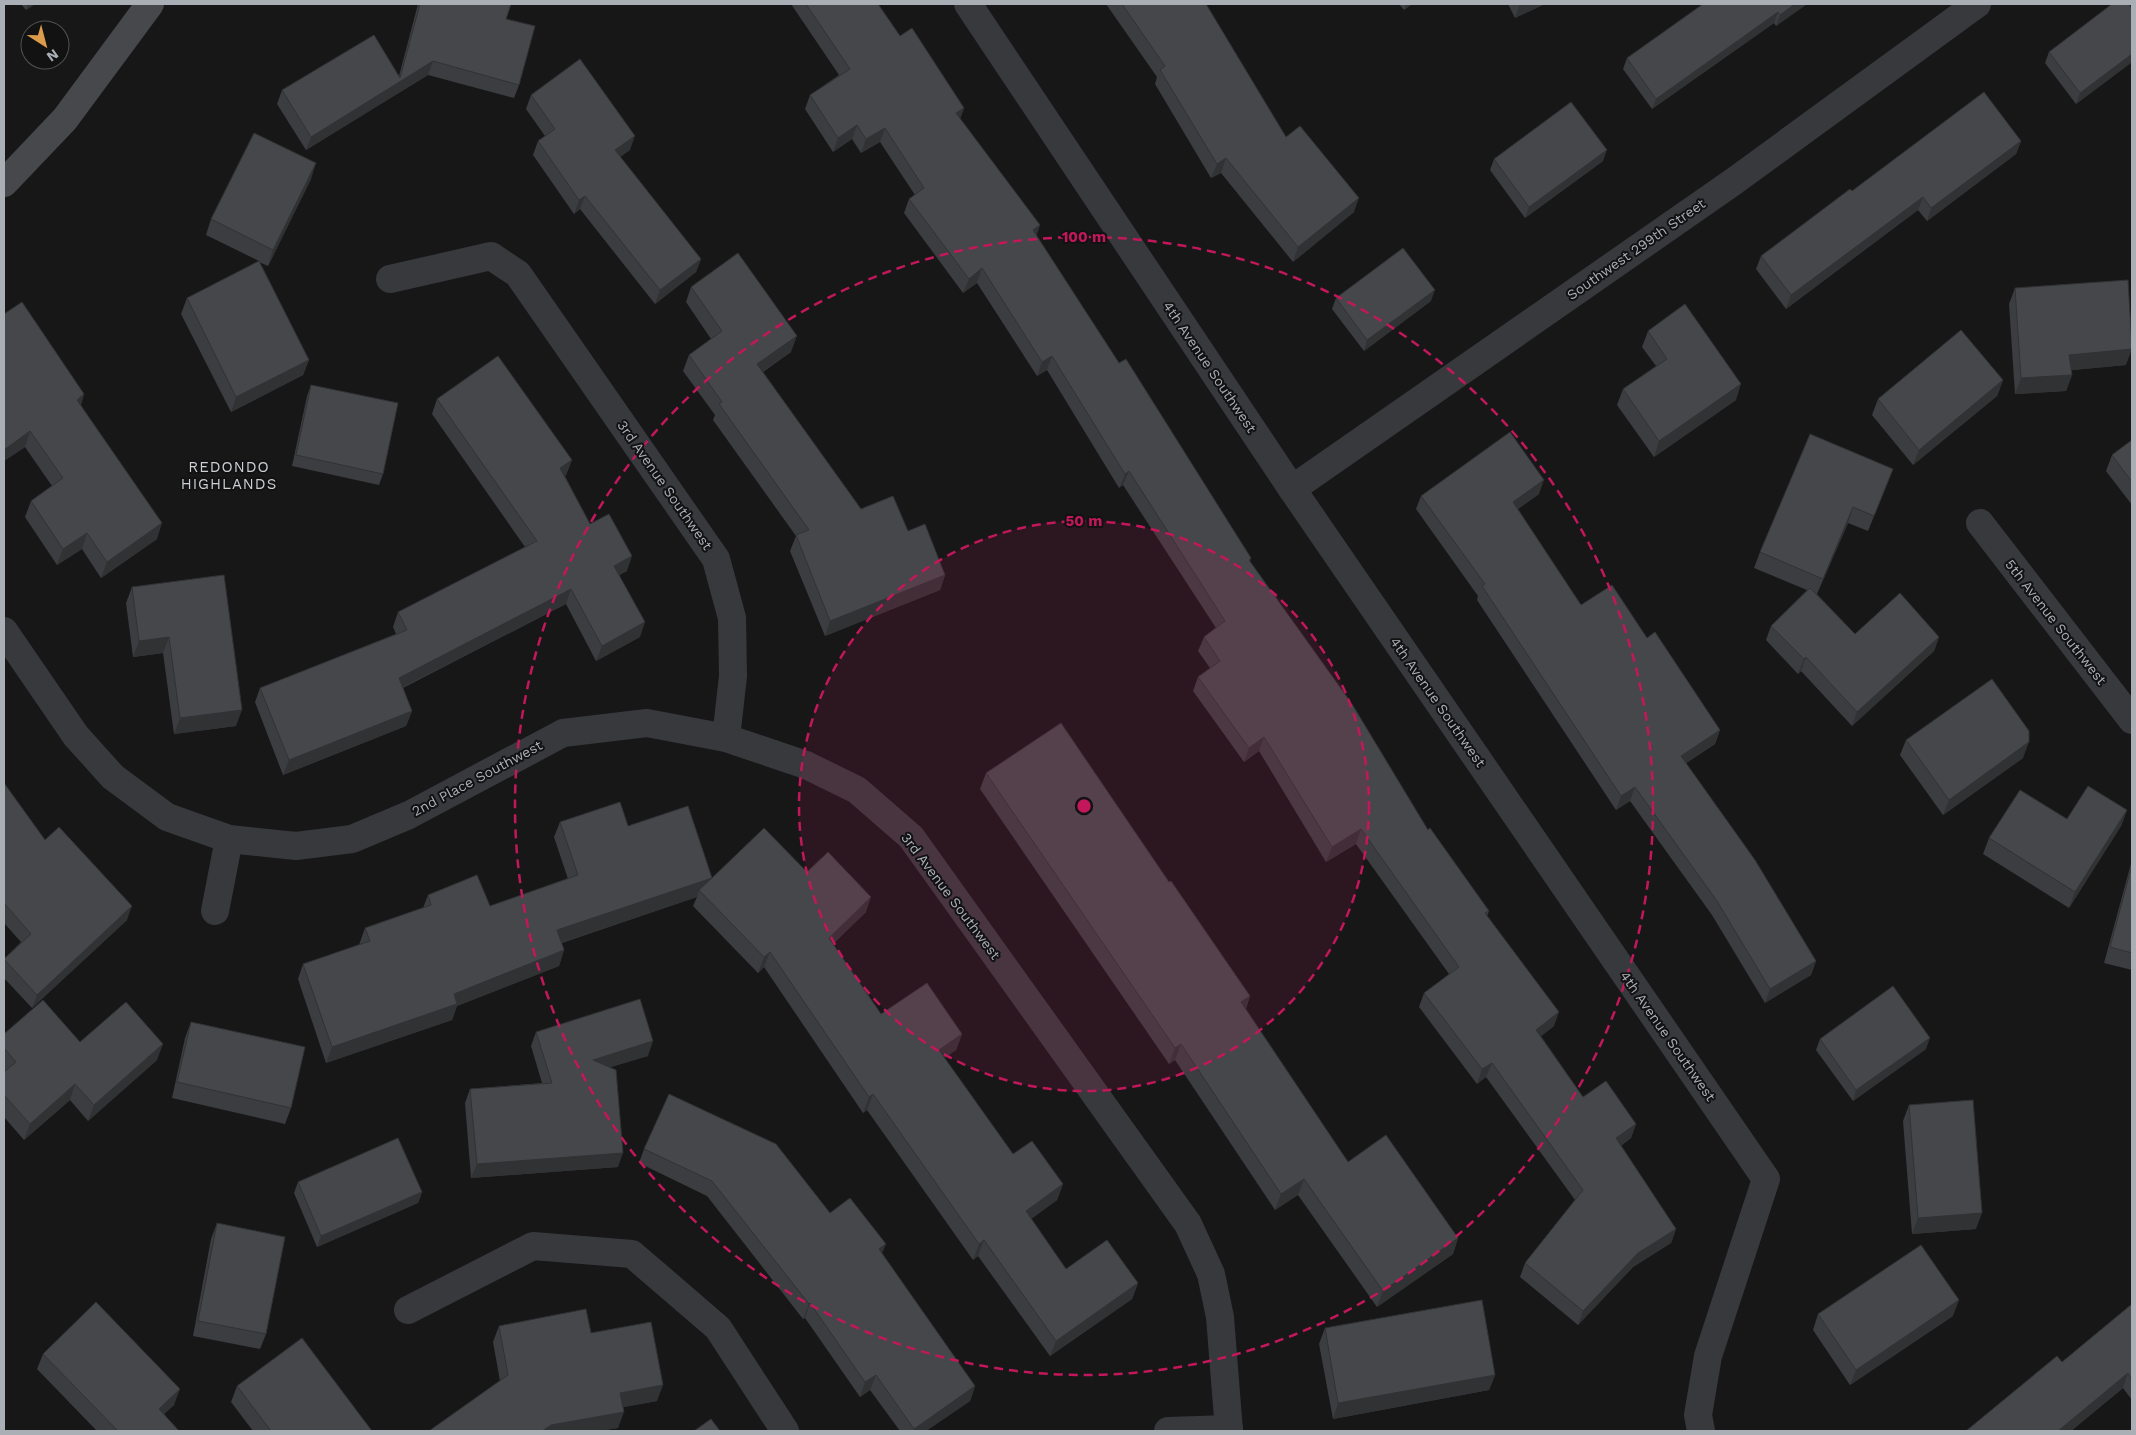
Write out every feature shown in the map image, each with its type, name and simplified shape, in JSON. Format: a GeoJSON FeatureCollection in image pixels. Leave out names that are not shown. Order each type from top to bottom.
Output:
{"type":"FeatureCollection","features":[{"type":"Feature","properties":{"kind":"main road"},"geometry":{"type":"LineString","coordinates":[[4,183],[65,119],[150,4]]}},
{"type":"Feature","properties":{"kind":"street","name":"4th Avenue Southwest"},"geometry":{"type":"LineString","coordinates":[[968,4],[1292,489],[1766,1179],[1708,1356],[1698,1415],[1701,1431]]}},
{"type":"Feature","properties":{"kind":"street","name":"Southwest 299th Street"},"geometry":{"type":"LineString","coordinates":[[1292,489],[1733,182],[1977,4]]}},
{"type":"Feature","properties":{"kind":"street","name":"3rd Avenue Southwest"},"geometry":{"type":"LineString","coordinates":[[390,279],[491,256],[518,274],[716,559],[732,618],[733,676],[726,738],[806,765],[857,790],[911,837],[1188,1224],[1210,1274],[1220,1317],[1229,1430]]}},
{"type":"Feature","properties":{"kind":"street","name":"5th Avenue Southwest"},"geometry":{"type":"LineString","coordinates":[[1980,524],[2132,720]]}},
{"type":"Feature","properties":{"kind":"street","name":"2nd Place Southwest"},"geometry":{"type":"LineString","coordinates":[[4,631],[76,736],[113,777],[167,817],[229,839],[296,846],[352,839],[409,815],[563,733],[647,723],[726,738]]}},
{"type":"Feature","properties":{"kind":"street"},"geometry":{"type":"LineString","coordinates":[[215,911],[229,839]]}},
{"type":"Feature","properties":{"kind":"street"},"geometry":{"type":"LineString","coordinates":[[408,1310],[533,1246],[632,1254],[718,1328],[785,1431]]}},
{"type":"Feature","properties":{"kind":"street"},"geometry":{"type":"LineString","coordinates":[[1168,1431],[1229,1430]]}},
{"type":"Feature","properties":{"kind":"building"},"geometry":{"type":"Polygon","coordinates":[[[420,4],[511,4],[506,19],[535,26],[519,85],[433,61],[311,137],[282,90],[374,35],[400,78],[420,4]]]}},
{"type":"Feature","properties":{"kind":"building"},"geometry":{"type":"Polygon","coordinates":[[[806,4],[878,4],[900,36],[912,28],[964,108],[956,113],[1040,225],[1033,230],[1119,363],[1126,359],[1251,558],[1249,560],[1352,704],[1428,830],[1430,828],[1489,911],[1485,913],[1559,1012],[1536,1030],[1583,1097],[1606,1081],[1636,1124],[1616,1138],[1676,1229],[1638,1253],[1583,1311],[1525,1263],[1583,1190],[1492,1063],[1482,1069],[1424,993],[1459,967],[1361,829],[1332,847],[1264,737],[1249,748],[1198,677],[1220,661],[1204,637],[1225,621],[1129,471],[1125,474],[1052,356],[1042,362],[982,268],[969,279],[909,199],[924,188],[885,128],[866,139],[857,125],[838,138],[810,95],[850,69],[806,4]]]}},
{"type":"Feature","properties":{"kind":"building"},"geometry":{"type":"Polygon","coordinates":[[[1122,4],[1206,4],[1286,137],[1300,126],[1359,198],[1298,247],[1226,158],[1217,164],[1160,70],[1165,66],[1122,4]]]}},
{"type":"Feature","properties":{"kind":"building"},"geometry":{"type":"Polygon","coordinates":[[[1703,4],[1795,4],[1780,15],[1778,12],[1656,99],[1627,58],[1703,4]]]}},
{"type":"Feature","properties":{"kind":"building"},"geometry":{"type":"Polygon","coordinates":[[[2112,4],[2129,4],[2132,9],[2132,54],[2080,93],[2049,52],[2112,4]]]}},
{"type":"Feature","properties":{"kind":"building"},"geometry":{"type":"Polygon","coordinates":[[[580,59],[635,136],[615,150],[701,259],[660,290],[585,196],[579,200],[538,141],[555,129],[531,95],[580,59]]]}},
{"type":"Feature","properties":{"kind":"building"},"geometry":{"type":"Polygon","coordinates":[[[1984,92],[2021,141],[1931,208],[1923,197],[1791,295],[1761,256],[1850,189],[1852,191],[1984,92]]]}},
{"type":"Feature","properties":{"kind":"building"},"geometry":{"type":"Polygon","coordinates":[[[1571,102],[1607,150],[1529,207],[1494,159],[1571,102]]]}},
{"type":"Feature","properties":{"kind":"building"},"geometry":{"type":"Polygon","coordinates":[[[254,133],[316,163],[273,250],[211,219],[254,133]]]}},
{"type":"Feature","properties":{"kind":"building"},"geometry":{"type":"Polygon","coordinates":[[[1403,248],[1435,290],[1367,340],[1336,298],[1403,248]]]}},
{"type":"Feature","properties":{"kind":"building"},"geometry":{"type":"Polygon","coordinates":[[[738,253],[797,336],[757,364],[861,509],[893,496],[908,531],[925,524],[945,575],[830,621],[796,535],[809,530],[719,404],[722,402],[689,355],[722,331],[691,287],[738,253]]]}},
{"type":"Feature","properties":{"kind":"building"},"geometry":{"type":"Polygon","coordinates":[[[259,261],[309,360],[236,397],[187,298],[259,261]]]}},
{"type":"Feature","properties":{"kind":"building"},"geometry":{"type":"Polygon","coordinates":[[[2128,280],[2132,349],[2069,355],[2072,375],[2021,378],[2015,288],[2128,280]]]}},
{"type":"Feature","properties":{"kind":"building"},"geometry":{"type":"Polygon","coordinates":[[[22,302],[84,394],[77,400],[162,523],[107,562],[87,533],[63,549],[31,501],[63,478],[30,431],[4,450],[4,314],[22,302]]]}},
{"type":"Feature","properties":{"kind":"building"},"geometry":{"type":"Polygon","coordinates":[[[1685,304],[1741,384],[1659,441],[1623,389],[1667,359],[1648,331],[1685,304]]]}},
{"type":"Feature","properties":{"kind":"building"},"geometry":{"type":"Polygon","coordinates":[[[1961,330],[2003,380],[1919,450],[1878,399],[1961,330]]]}},
{"type":"Feature","properties":{"kind":"building"},"geometry":{"type":"Polygon","coordinates":[[[498,356],[572,460],[560,468],[590,524],[609,514],[632,556],[614,566],[645,622],[602,646],[571,589],[399,678],[412,711],[289,760],[260,688],[407,630],[398,612],[537,541],[437,399],[498,356]]]}},
{"type":"Feature","properties":{"kind":"building"},"geometry":{"type":"Polygon","coordinates":[[[311,385],[398,403],[383,474],[296,455],[311,385]]]}},
{"type":"Feature","properties":{"kind":"building"},"geometry":{"type":"Polygon","coordinates":[[[1510,432],[1544,480],[1513,502],[1581,605],[1612,585],[1647,638],[1655,632],[1720,730],[1681,756],[1755,860],[1816,961],[1770,989],[1717,901],[1635,787],[1621,796],[1482,586],[1485,584],[1421,496],[1510,432]]]}},
{"type":"Feature","properties":{"kind":"building"},"geometry":{"type":"Polygon","coordinates":[[[1810,434],[1893,469],[1874,516],[1853,507],[1823,579],[1760,552],[1810,434]]]}},
{"type":"Feature","properties":{"kind":"building"},"geometry":{"type":"Polygon","coordinates":[[[2132,440],[2132,482],[2112,455],[2132,440]]]}},
{"type":"Feature","properties":{"kind":"building"},"geometry":{"type":"Polygon","coordinates":[[[224,575],[242,710],[180,718],[169,637],[139,641],[132,587],[224,575]]]}},
{"type":"Feature","properties":{"kind":"building"},"geometry":{"type":"Polygon","coordinates":[[[1810,588],[1855,634],[1900,593],[1939,637],[1857,712],[1806,657],[1804,659],[1771,626],[1810,588]]]}},
{"type":"Feature","properties":{"kind":"building"},"geometry":{"type":"Polygon","coordinates":[[[1992,679],[2029,731],[2029,742],[1949,800],[1906,740],[1992,679]]]}},
{"type":"Feature","properties":{"kind":"building"},"geometry":{"type":"Polygon","coordinates":[[[1061,723],[1169,882],[1171,881],[1250,996],[1241,1002],[1348,1162],[1386,1135],[1458,1238],[1383,1291],[1304,1179],[1281,1194],[1181,1044],[1175,1048],[986,773],[1061,723]]]}},
{"type":"Feature","properties":{"kind":"building"},"geometry":{"type":"Polygon","coordinates":[[[4,783],[45,840],[59,827],[132,906],[37,995],[4,959],[31,934],[4,903],[4,783]]]}},
{"type":"Feature","properties":{"kind":"building"},"geometry":{"type":"Polygon","coordinates":[[[2088,786],[2127,810],[2075,892],[1989,838],[2020,790],[2067,819],[2088,786]]]}},
{"type":"Feature","properties":{"kind":"building"},"geometry":{"type":"Polygon","coordinates":[[[620,802],[628,826],[688,806],[712,878],[557,930],[564,950],[454,994],[457,1004],[332,1047],[303,964],[370,941],[365,928],[431,905],[428,895],[477,875],[490,906],[578,875],[560,822],[620,802]]]}},
{"type":"Feature","properties":{"kind":"building"},"geometry":{"type":"Polygon","coordinates":[[[764,828],[807,872],[828,852],[871,897],[829,938],[881,1014],[927,983],[962,1034],[939,1050],[1013,1154],[1032,1141],[1063,1184],[1026,1211],[1066,1269],[1107,1240],[1138,1283],[1056,1341],[984,1240],[979,1244],[873,1094],[869,1097],[770,952],[764,957],[699,890],[764,828]]]}},
{"type":"Feature","properties":{"kind":"building"},"geometry":{"type":"Polygon","coordinates":[[[2132,865],[2132,953],[2110,947],[2132,865]]]}},
{"type":"Feature","properties":{"kind":"building"},"geometry":{"type":"Polygon","coordinates":[[[1893,986],[1930,1038],[1856,1090],[1820,1039],[1893,986]]]}},
{"type":"Feature","properties":{"kind":"building"},"geometry":{"type":"Polygon","coordinates":[[[640,999],[653,1041],[593,1060],[616,1070],[623,1153],[477,1164],[470,1089],[552,1083],[536,1032],[640,999]]]}},
{"type":"Feature","properties":{"kind":"building"},"geometry":{"type":"Polygon","coordinates":[[[43,1000],[80,1042],[126,1002],[163,1044],[94,1105],[75,1084],[30,1124],[4,1095],[4,1072],[16,1062],[4,1048],[4,1034],[43,1000]]]}},
{"type":"Feature","properties":{"kind":"building"},"geometry":{"type":"Polygon","coordinates":[[[191,1022],[305,1047],[291,1108],[177,1082],[191,1022]]]}},
{"type":"Feature","properties":{"kind":"building"},"geometry":{"type":"Polygon","coordinates":[[[669,1094],[776,1144],[830,1213],[850,1198],[886,1244],[879,1249],[975,1386],[914,1429],[876,1375],[865,1382],[810,1303],[712,1181],[644,1149],[669,1094]]]}},
{"type":"Feature","properties":{"kind":"building"},"geometry":{"type":"Polygon","coordinates":[[[1973,1100],[1982,1213],[1918,1218],[1909,1105],[1973,1100]]]}},
{"type":"Feature","properties":{"kind":"building"},"geometry":{"type":"Polygon","coordinates":[[[398,1138],[422,1192],[321,1236],[298,1182],[398,1138]]]}},
{"type":"Feature","properties":{"kind":"building"},"geometry":{"type":"Polygon","coordinates":[[[217,1223],[285,1237],[266,1334],[198,1321],[217,1223]]]}},
{"type":"Feature","properties":{"kind":"building"},"geometry":{"type":"Polygon","coordinates":[[[1921,1245],[1959,1300],[1856,1370],[1818,1314],[1921,1245]]]}},
{"type":"Feature","properties":{"kind":"building"},"geometry":{"type":"Polygon","coordinates":[[[1482,1300],[1495,1375],[1338,1403],[1325,1328],[1482,1300]]]}},
{"type":"Feature","properties":{"kind":"building"},"geometry":{"type":"Polygon","coordinates":[[[96,1302],[180,1389],[159,1409],[179,1431],[118,1431],[43,1354],[96,1302]]]}},
{"type":"Feature","properties":{"kind":"building"},"geometry":{"type":"Polygon","coordinates":[[[2132,1304],[2132,1379],[2128,1373],[2058,1431],[1966,1431],[2057,1356],[2062,1362],[2132,1304]]]}},
{"type":"Feature","properties":{"kind":"building"},"geometry":{"type":"Polygon","coordinates":[[[586,1309],[591,1333],[651,1322],[663,1385],[620,1393],[624,1412],[551,1425],[542,1431],[429,1431],[508,1375],[499,1326],[586,1309]]]}},
{"type":"Feature","properties":{"kind":"building"},"geometry":{"type":"Polygon","coordinates":[[[302,1338],[372,1431],[271,1431],[237,1386],[302,1338]]]}},
{"type":"Feature","properties":{"kind":"building"},"geometry":{"type":"Polygon","coordinates":[[[711,1419],[720,1431],[694,1431],[711,1419]]]}},
{"type":"Feature","properties":{"kind":"district","name":"REDONDO HIGHLANDS"},"geometry":{"type":"Point","coordinates":[229,476]}}]}
